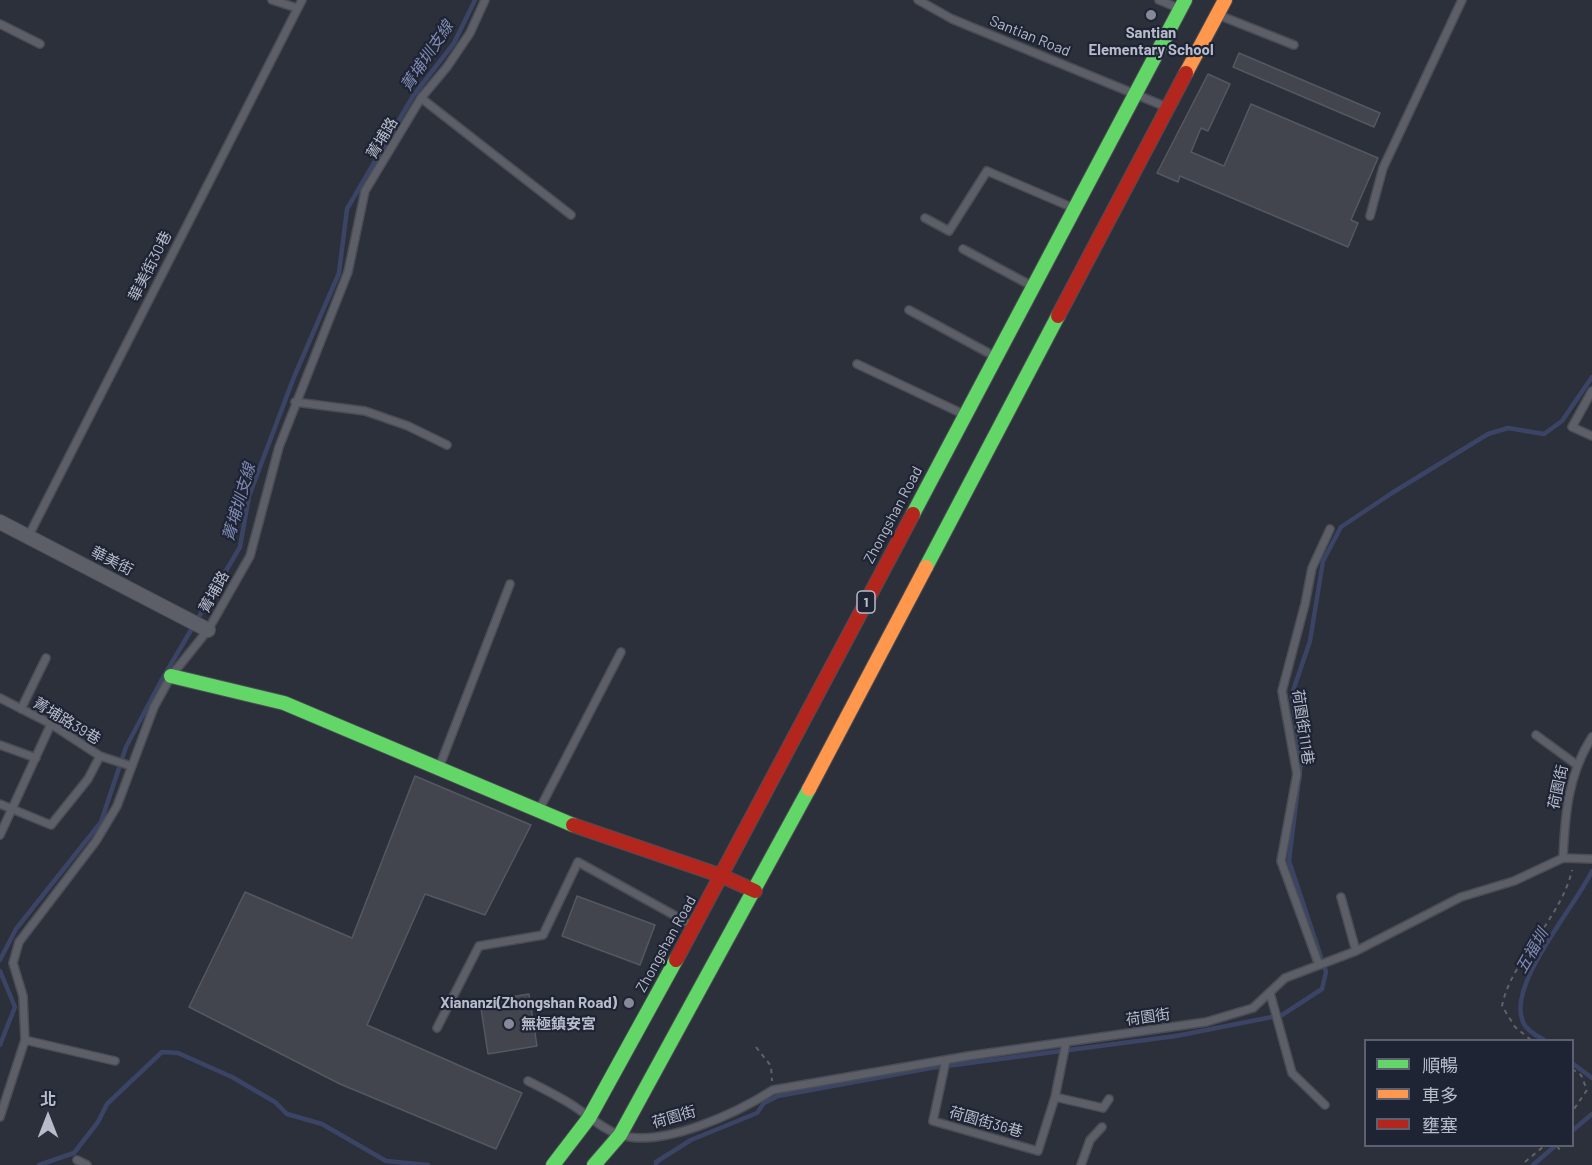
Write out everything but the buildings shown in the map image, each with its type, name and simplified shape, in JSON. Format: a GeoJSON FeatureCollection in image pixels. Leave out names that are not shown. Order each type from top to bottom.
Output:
{"type":"FeatureCollection","features":[{"type":"Feature","properties":{"kind":"main road"},"geometry":{"type":"LineString","coordinates":[[594,1165],[620,1135],[755,891],[1224,0]]}},
{"type":"Feature","properties":{"kind":"main road","name":"Zhongshan Road"},"geometry":{"type":"LineString","coordinates":[[553,1165],[589,1118],[722,876],[1182,4]]}},
{"type":"Feature","properties":{"kind":"main road"},"geometry":{"type":"LineString","coordinates":[[171,676],[284,703],[439,767],[538,812],[722,876],[755,891]]}},
{"type":"Feature","properties":{"kind":"street","name":"華美街"},"geometry":{"type":"LineString","coordinates":[[0,522],[208,630]]}},
{"type":"Feature","properties":{"kind":"lane"},"geometry":{"type":"LineString","coordinates":[[272,0],[297,9]]}},
{"type":"Feature","properties":{"kind":"lane","name":"華美街30巷"},"geometry":{"type":"LineString","coordinates":[[28,537],[302,0]]}},
{"type":"Feature","properties":{"kind":"lane","name":"菁埔路"},"geometry":{"type":"LineString","coordinates":[[0,1117],[25,1040],[22,996],[13,963],[19,942],[96,841],[117,806],[154,706],[171,676],[208,630],[250,556],[279,447],[348,272],[365,191],[421,98],[447,67],[470,33],[485,0]]}},
{"type":"Feature","properties":{"kind":"lane","name":"Santian Road"},"geometry":{"type":"LineString","coordinates":[[918,0],[952,19],[1167,107]]}},
{"type":"Feature","properties":{"kind":"lane"},"geometry":{"type":"LineString","coordinates":[[1159,0],[1182,4]]}},
{"type":"Feature","properties":{"kind":"lane"},"geometry":{"type":"LineString","coordinates":[[1370,216],[1383,168],[1462,0]]}},
{"type":"Feature","properties":{"kind":"lane"},"geometry":{"type":"LineString","coordinates":[[1217,14],[1294,45]]}},
{"type":"Feature","properties":{"kind":"lane"},"geometry":{"type":"LineString","coordinates":[[0,24],[40,44]]}},
{"type":"Feature","properties":{"kind":"lane"},"geometry":{"type":"LineString","coordinates":[[421,98],[572,215]]}},
{"type":"Feature","properties":{"kind":"lane"},"geometry":{"type":"LineString","coordinates":[[925,218],[949,231],[987,171],[1074,208]]}},
{"type":"Feature","properties":{"kind":"lane"},"geometry":{"type":"LineString","coordinates":[[963,249],[1032,287]]}},
{"type":"Feature","properties":{"kind":"lane"},"geometry":{"type":"LineString","coordinates":[[909,310],[996,357]]}},
{"type":"Feature","properties":{"kind":"lane"},"geometry":{"type":"LineString","coordinates":[[857,364],[965,415]]}},
{"type":"Feature","properties":{"kind":"lane"},"geometry":{"type":"LineString","coordinates":[[1592,391],[1572,427],[1592,436]]}},
{"type":"Feature","properties":{"kind":"lane"},"geometry":{"type":"LineString","coordinates":[[295,402],[365,411],[408,426],[447,445]]}},
{"type":"Feature","properties":{"kind":"lane","name":"荷園街111巷"},"geometry":{"type":"LineString","coordinates":[[1319,965],[1281,861],[1296,774],[1282,691],[1312,568],[1330,529]]}},
{"type":"Feature","properties":{"kind":"lane"},"geometry":{"type":"LineString","coordinates":[[439,767],[510,584]]}},
{"type":"Feature","properties":{"kind":"lane"},"geometry":{"type":"LineString","coordinates":[[538,812],[621,652]]}},
{"type":"Feature","properties":{"kind":"lane","name":"菁埔路39巷"},"geometry":{"type":"LineString","coordinates":[[21,709],[46,658]]}},
{"type":"Feature","properties":{"kind":"lane","name":"菁埔路39巷"},"geometry":{"type":"LineString","coordinates":[[0,698],[51,724],[100,756],[131,766]]}},
{"type":"Feature","properties":{"kind":"lane"},"geometry":{"type":"LineString","coordinates":[[0,835],[51,724]]}},
{"type":"Feature","properties":{"kind":"lane"},"geometry":{"type":"LineString","coordinates":[[1536,735],[1577,765]]}},
{"type":"Feature","properties":{"kind":"lane","name":"荷園街"},"geometry":{"type":"LineString","coordinates":[[528,1081],[571,1104],[589,1118],[620,1135],[650,1139],[692,1127],[748,1106],[772,1090],[946,1060],[1206,1022],[1253,1008],[1285,978],[1356,951],[1461,897],[1514,881],[1563,858],[1569,790],[1577,765],[1592,737]]}},
{"type":"Feature","properties":{"kind":"lane"},"geometry":{"type":"LineString","coordinates":[[0,745],[36,758]]}},
{"type":"Feature","properties":{"kind":"lane"},"geometry":{"type":"LineString","coordinates":[[0,804],[51,825],[88,779],[100,756]]}},
{"type":"Feature","properties":{"kind":"lane"},"geometry":{"type":"LineString","coordinates":[[1563,858],[1592,859]]}},
{"type":"Feature","properties":{"kind":"lane"},"geometry":{"type":"LineString","coordinates":[[437,1028],[479,946],[543,935],[578,862],[694,926]]}},
{"type":"Feature","properties":{"kind":"lane"},"geometry":{"type":"LineString","coordinates":[[1341,897],[1356,951]]}},
{"type":"Feature","properties":{"kind":"lane"},"geometry":{"type":"LineString","coordinates":[[1270,993],[1292,1073],[1325,1105]]}},
{"type":"Feature","properties":{"kind":"lane"},"geometry":{"type":"LineString","coordinates":[[25,1040],[115,1061]]}},
{"type":"Feature","properties":{"kind":"lane","name":"荷園街36巷"},"geometry":{"type":"LineString","coordinates":[[946,1060],[933,1121],[1038,1151],[1055,1097],[1066,1043]]}},
{"type":"Feature","properties":{"kind":"lane"},"geometry":{"type":"LineString","coordinates":[[1055,1097],[1103,1108],[1109,1099]]}},
{"type":"Feature","properties":{"kind":"lane"},"geometry":{"type":"LineString","coordinates":[[1081,1165],[1090,1140],[1102,1127]]}},
{"type":"Feature","properties":{"kind":"lane"},"geometry":{"type":"LineString","coordinates":[[77,1160],[87,1165]]}},
{"type":"Feature","properties":{"kind":"path"},"geometry":{"type":"LineString","coordinates":[[1529,1039],[1515,1027],[1502,1006],[1504,994],[1542,932],[1569,880],[1575,858]]}},
{"type":"Feature","properties":{"kind":"path"},"geometry":{"type":"LineString","coordinates":[[756,1047],[771,1066],[772,1090]]}},
{"type":"Feature","properties":{"kind":"path"},"geometry":{"type":"LineString","coordinates":[[1574,1071],[1581,1075],[1587,1089],[1574,1109]]}},
{"type":"Feature","properties":{"kind":"path"},"geometry":{"type":"LineString","coordinates":[[1525,1162],[1543,1147]]}},
{"type":"Feature","properties":{"kind":"path"},"geometry":{"type":"LineString","coordinates":[[1558,1147],[1562,1153]]}},
{"type":"Feature","properties":{"kind":"waterway","name":"菁埔圳支線"},"geometry":{"type":"LineString","coordinates":[[0,960],[16,929],[101,822],[126,747],[161,681],[240,547],[249,496],[294,377],[339,273],[347,209],[413,96],[454,43],[475,0]]}},
{"type":"Feature","properties":{"kind":"waterway"},"geometry":{"type":"LineString","coordinates":[[656,1165],[656,1162],[691,1140],[757,1113],[764,1103],[778,1096],[931,1068],[1176,1036],[1282,1015],[1322,989],[1326,972],[1289,861],[1301,763],[1292,694],[1310,641],[1323,561],[1341,527],[1488,434],[1508,428],[1544,434],[1562,421],[1592,377]]}},
{"type":"Feature","properties":{"kind":"waterway","name":"五福圳"},"geometry":{"type":"LineString","coordinates":[[1542,1039],[1524,1025],[1520,1006],[1524,988],[1545,946],[1592,871]]}},
{"type":"Feature","properties":{"kind":"waterway","name":"菁埔圳支線"},"geometry":{"type":"LineString","coordinates":[[0,971],[15,1007],[0,1045]]}},
{"type":"Feature","properties":{"kind":"waterway"},"geometry":{"type":"LineString","coordinates":[[39,1165],[74,1153],[98,1122],[107,1104],[162,1052],[178,1053],[232,1077],[275,1102],[287,1114],[322,1124],[386,1161],[428,1165]]}},
{"type":"Feature","properties":{"kind":"waterway","name":"五福圳"},"geometry":{"type":"LineString","coordinates":[[1574,1064],[1592,1078]]}},
{"type":"Feature","properties":{"kind":"waterway","name":"五福圳"},"geometry":{"type":"LineString","coordinates":[[1574,1129],[1592,1114]]}},
{"type":"Feature","properties":{"kind":"waterway","name":"五福圳"},"geometry":{"type":"LineString","coordinates":[[1533,1165],[1554,1147]]}},
{"type":"Feature","properties":{"kind":"traffic: fast"},"geometry":{"type":"LineString","coordinates":[[913,514],[1185,0]]}},
{"type":"Feature","properties":{"kind":"traffic: fast"},"geometry":{"type":"LineString","coordinates":[[926,567],[1058,316]]}},
{"type":"Feature","properties":{"kind":"traffic: fast"},"geometry":{"type":"LineString","coordinates":[[171,676],[284,703],[573,825]]}},
{"type":"Feature","properties":{"kind":"traffic: fast"},"geometry":{"type":"LineString","coordinates":[[594,1165],[620,1135],[809,789]]}},
{"type":"Feature","properties":{"kind":"traffic: fast"},"geometry":{"type":"LineString","coordinates":[[553,1165],[589,1118],[676,960]]}},
{"type":"Feature","properties":{"kind":"traffic: slow"},"geometry":{"type":"LineString","coordinates":[[1186,73],[1225,0]]}},
{"type":"Feature","properties":{"kind":"traffic: slow"},"geometry":{"type":"LineString","coordinates":[[809,789],[926,567]]}},
{"type":"Feature","properties":{"kind":"traffic: jam"},"geometry":{"type":"LineString","coordinates":[[1058,316],[1186,73]]}},
{"type":"Feature","properties":{"kind":"traffic: jam"},"geometry":{"type":"LineString","coordinates":[[676,960],[913,514]]}},
{"type":"Feature","properties":{"kind":"traffic: jam"},"geometry":{"type":"LineString","coordinates":[[573,825],[722,876],[755,891]]}},
{"type":"Feature","properties":{"kind":"place","name":"Santian Elementary School"},"geometry":{"type":"Point","coordinates":[1151,15]}},
{"type":"Feature","properties":{"kind":"place","name":"Xiananzi(Zhongshan Road)"},"geometry":{"type":"Point","coordinates":[629,1003]}},
{"type":"Feature","properties":{"kind":"place","name":"無極鎮安宮"},"geometry":{"type":"Point","coordinates":[509,1024]}}]}
